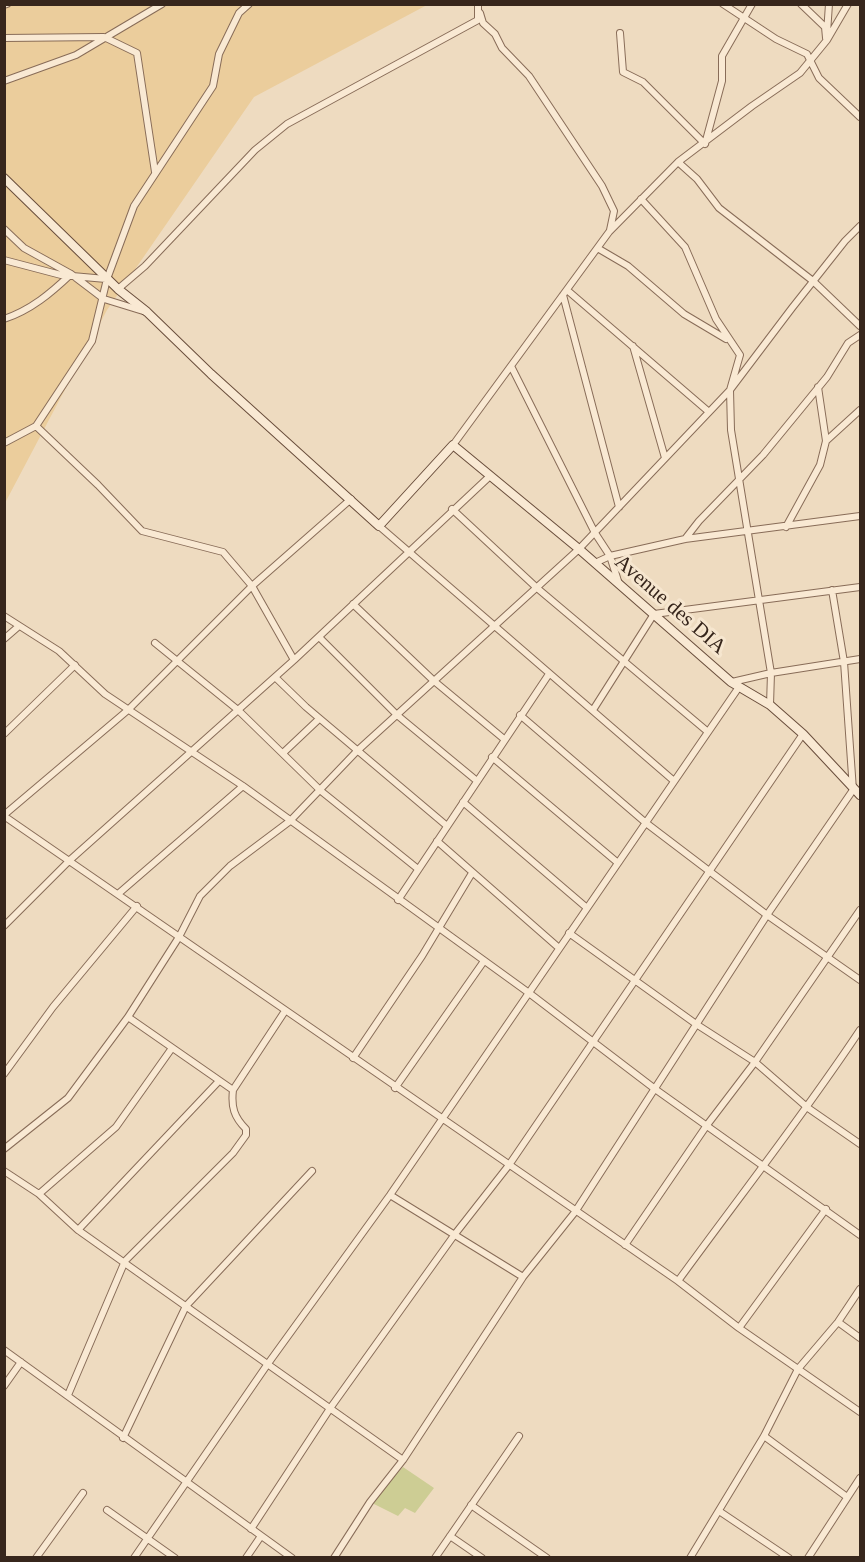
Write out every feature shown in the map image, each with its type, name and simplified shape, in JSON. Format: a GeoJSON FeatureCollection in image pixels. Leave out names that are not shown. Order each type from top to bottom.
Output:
{"type":"FeatureCollection","features":[{"type":"Feature","properties":{"kind":"street"},"geometry":{"type":"LineString","coordinates":[[4,81],[76,55],[162,4]]}},
{"type":"Feature","properties":{"kind":"street"},"geometry":{"type":"LineString","coordinates":[[4,443],[36,426],[92,340],[107,279],[134,206],[213,86],[219,54],[239,13],[249,4]]}},
{"type":"Feature","properties":{"kind":"street"},"geometry":{"type":"LineString","coordinates":[[723,4],[776,39],[807,54],[819,78],[861,117]]}},
{"type":"Feature","properties":{"kind":"street"},"geometry":{"type":"LineString","coordinates":[[705,144],[722,81],[722,56],[752,4]]}},
{"type":"Feature","properties":{"kind":"street"},"geometry":{"type":"LineString","coordinates":[[801,4],[825,27],[827,40]]}},
{"type":"Feature","properties":{"kind":"street"},"geometry":{"type":"LineString","coordinates":[[827,40],[829,4]]}},
{"type":"Feature","properties":{"kind":"street"},"geometry":{"type":"LineString","coordinates":[[379,526],[453,445],[609,232],[678,162],[705,144],[752,106],[794,78],[812,61],[848,4]]}},
{"type":"Feature","properties":{"kind":"street"},"geometry":{"type":"LineString","coordinates":[[477,5],[483,23],[529,76],[602,186],[614,211],[609,232]]}},
{"type":"Feature","properties":{"kind":"street"},"geometry":{"type":"LineString","coordinates":[[118,289],[144,266],[255,150],[287,124],[478,20],[477,5]]}},
{"type":"Feature","properties":{"kind":"street"},"geometry":{"type":"LineString","coordinates":[[620,33],[623,72],[643,82],[705,144]]}},
{"type":"Feature","properties":{"kind":"street"},"geometry":{"type":"LineString","coordinates":[[4,38],[104,37],[137,54],[155,172]]}},
{"type":"Feature","properties":{"kind":"street"},"geometry":{"type":"LineString","coordinates":[[678,162],[697,179],[719,208],[813,281],[861,326]]}},
{"type":"Feature","properties":{"kind":"street"},"geometry":{"type":"LineString","coordinates":[[4,178],[107,279],[147,312],[211,374],[407,552],[674,782]]}},
{"type":"Feature","properties":{"kind":"street"},"geometry":{"type":"LineString","coordinates":[[641,198],[685,247],[716,319],[740,355],[730,390],[731,430],[771,673],[770,705]]}},
{"type":"Feature","properties":{"kind":"street"},"geometry":{"type":"LineString","coordinates":[[4,1149],[68,1098],[128,1017],[179,937],[200,896],[230,866],[290,821],[357,751],[595,533],[730,390],[813,281],[845,241],[861,226]]}},
{"type":"Feature","properties":{"kind":"street"},"geometry":{"type":"LineString","coordinates":[[4,229],[24,248],[71,274],[104,298],[147,312]]}},
{"type":"Feature","properties":{"kind":"street"},"geometry":{"type":"LineString","coordinates":[[598,249],[628,266],[684,314],[723,334],[740,355]]}},
{"type":"Feature","properties":{"kind":"street"},"geometry":{"type":"LineString","coordinates":[[4,260],[61,275],[71,274],[107,279]]}},
{"type":"Feature","properties":{"kind":"street"},"geometry":{"type":"LineString","coordinates":[[4,319],[20,314],[50,294],[71,274]]}},
{"type":"Feature","properties":{"kind":"street"},"geometry":{"type":"LineString","coordinates":[[565,292],[633,346],[709,412]]}},
{"type":"Feature","properties":{"kind":"street"},"geometry":{"type":"LineString","coordinates":[[565,292],[619,507]]}},
{"type":"Feature","properties":{"kind":"street"},"geometry":{"type":"LineString","coordinates":[[685,538],[763,455],[818,387],[848,343],[860,337]]}},
{"type":"Feature","properties":{"kind":"street"},"geometry":{"type":"LineString","coordinates":[[633,346],[665,458]]}},
{"type":"Feature","properties":{"kind":"street"},"geometry":{"type":"LineString","coordinates":[[511,366],[595,533],[610,556],[620,584]]}},
{"type":"Feature","properties":{"kind":"street"},"geometry":{"type":"LineString","coordinates":[[786,527],[820,465],[826,441],[818,387]]}},
{"type":"Feature","properties":{"kind":"street"},"geometry":{"type":"LineString","coordinates":[[826,441],[861,410]]}},
{"type":"Feature","properties":{"kind":"street"},"geometry":{"type":"LineString","coordinates":[[36,426],[142,531],[223,552],[252,586],[294,660]]}},
{"type":"Feature","properties":{"kind":"street","name":"Avenue des DIA"},"geometry":{"type":"LineString","coordinates":[[453,445],[579,549],[731,682],[770,705],[803,734],[857,792]]}},
{"type":"Feature","properties":{"kind":"street"},"geometry":{"type":"LineString","coordinates":[[4,926],[70,861],[294,660],[452,509],[490,476]]}},
{"type":"Feature","properties":{"kind":"street"},"geometry":{"type":"LineString","coordinates":[[351,499],[252,586],[128,710],[4,816],[137,906],[395,1088],[678,1281],[739,1328],[861,1412]]}},
{"type":"Feature","properties":{"kind":"street"},"geometry":{"type":"LineString","coordinates":[[452,509],[537,588],[708,732]]}},
{"type":"Feature","properties":{"kind":"street"},"geometry":{"type":"LineString","coordinates":[[595,563],[610,556],[685,538],[861,516]]}},
{"type":"Feature","properties":{"kind":"street"},"geometry":{"type":"LineString","coordinates":[[593,710],[654,614],[861,587]]}},
{"type":"Feature","properties":{"kind":"street"},"geometry":{"type":"LineString","coordinates":[[334,1557],[370,1502],[403,1460],[523,1277],[575,1212],[767,915],[857,792],[844,662],[832,590]]}},
{"type":"Feature","properties":{"kind":"street"},"geometry":{"type":"LineString","coordinates":[[353,604],[434,681],[504,739]]}},
{"type":"Feature","properties":{"kind":"street"},"geometry":{"type":"LineString","coordinates":[[4,616],[60,651],[105,694],[243,786],[529,993],[656,1089],[861,1235]]}},
{"type":"Feature","properties":{"kind":"street"},"geometry":{"type":"LineString","coordinates":[[4,639],[19,626]]}},
{"type":"Feature","properties":{"kind":"street"},"geometry":{"type":"LineString","coordinates":[[319,637],[397,715],[477,781]]}},
{"type":"Feature","properties":{"kind":"street"},"geometry":{"type":"LineString","coordinates":[[155,643],[237,710],[321,790],[418,869]]}},
{"type":"Feature","properties":{"kind":"street"},"geometry":{"type":"LineString","coordinates":[[731,682],[771,673],[861,659]]}},
{"type":"Feature","properties":{"kind":"street"},"geometry":{"type":"LineString","coordinates":[[4,734],[75,665]]}},
{"type":"Feature","properties":{"kind":"street"},"geometry":{"type":"LineString","coordinates":[[398,900],[549,674]]}},
{"type":"Feature","properties":{"kind":"street"},"geometry":{"type":"LineString","coordinates":[[275,677],[319,719],[447,826]]}},
{"type":"Feature","properties":{"kind":"street"},"geometry":{"type":"LineString","coordinates":[[134,1557],[184,1482],[390,1195],[740,687]]}},
{"type":"Feature","properties":{"kind":"street"},"geometry":{"type":"LineString","coordinates":[[520,715],[646,823],[767,915],[861,980]]}},
{"type":"Feature","properties":{"kind":"street"},"geometry":{"type":"LineString","coordinates":[[283,753],[319,719]]}},
{"type":"Feature","properties":{"kind":"street"},"geometry":{"type":"LineString","coordinates":[[251,1529],[331,1407],[454,1234],[509,1165],[592,1040],[803,734]]}},
{"type":"Feature","properties":{"kind":"street"},"geometry":{"type":"LineString","coordinates":[[492,758],[618,863]]}},
{"type":"Feature","properties":{"kind":"street"},"geometry":{"type":"LineString","coordinates":[[118,894],[243,786]]}},
{"type":"Feature","properties":{"kind":"street"},"geometry":{"type":"LineString","coordinates":[[463,802],[587,908]]}},
{"type":"Feature","properties":{"kind":"street"},"geometry":{"type":"LineString","coordinates":[[437,841],[559,948]]}},
{"type":"Feature","properties":{"kind":"street"},"geometry":{"type":"LineString","coordinates":[[352,1058],[439,929],[472,873]]}},
{"type":"Feature","properties":{"kind":"street"},"geometry":{"type":"LineString","coordinates":[[4,1074],[53,1007],[137,906]]}},
{"type":"Feature","properties":{"kind":"street"},"geometry":{"type":"LineString","coordinates":[[625,1245],[707,1125],[755,1062],[827,955],[861,910]]}},
{"type":"Feature","properties":{"kind":"street"},"geometry":{"type":"LineString","coordinates":[[570,933],[696,1024],[755,1062],[808,1108],[861,1144]]}},
{"type":"Feature","properties":{"kind":"street"},"geometry":{"type":"LineString","coordinates":[[395,1088],[484,961]]}},
{"type":"Feature","properties":{"kind":"street"},"geometry":{"type":"LineString","coordinates":[[68,1395],[125,1261],[233,1153],[246,1135],[246,1129],[237,1120],[232,1109],[233,1090],[285,1011]]}},
{"type":"Feature","properties":{"kind":"street"},"geometry":{"type":"LineString","coordinates":[[128,1017],[233,1090]]}},
{"type":"Feature","properties":{"kind":"street"},"geometry":{"type":"LineString","coordinates":[[678,1281],[762,1165],[808,1108],[861,1030]]}},
{"type":"Feature","properties":{"kind":"street"},"geometry":{"type":"LineString","coordinates":[[39,1194],[116,1127],[172,1048]]}},
{"type":"Feature","properties":{"kind":"street"},"geometry":{"type":"LineString","coordinates":[[78,1230],[219,1081]]}},
{"type":"Feature","properties":{"kind":"street"},"geometry":{"type":"LineString","coordinates":[[4,1170],[39,1194],[78,1230],[125,1261],[267,1365],[331,1407],[403,1460]]}},
{"type":"Feature","properties":{"kind":"street"},"geometry":{"type":"LineString","coordinates":[[123,1438],[186,1306],[312,1171]]}},
{"type":"Feature","properties":{"kind":"street"},"geometry":{"type":"LineString","coordinates":[[390,1195],[523,1277]]}},
{"type":"Feature","properties":{"kind":"street"},"geometry":{"type":"LineString","coordinates":[[739,1328],[826,1209]]}},
{"type":"Feature","properties":{"kind":"street"},"geometry":{"type":"LineString","coordinates":[[690,1557],[764,1436],[798,1369],[838,1322],[861,1289]]}},
{"type":"Feature","properties":{"kind":"street"},"geometry":{"type":"LineString","coordinates":[[838,1322],[861,1338]]}},
{"type":"Feature","properties":{"kind":"street"},"geometry":{"type":"LineString","coordinates":[[4,1350],[184,1482],[292,1557]]}},
{"type":"Feature","properties":{"kind":"street"},"geometry":{"type":"LineString","coordinates":[[4,1386],[21,1362]]}},
{"type":"Feature","properties":{"kind":"street"},"geometry":{"type":"LineString","coordinates":[[435,1557],[519,1436]]}},
{"type":"Feature","properties":{"kind":"street"},"geometry":{"type":"LineString","coordinates":[[764,1436],[847,1497]]}},
{"type":"Feature","properties":{"kind":"street"},"geometry":{"type":"LineString","coordinates":[[808,1557],[861,1478]]}},
{"type":"Feature","properties":{"kind":"street"},"geometry":{"type":"LineString","coordinates":[[36,1557],[83,1493]]}},
{"type":"Feature","properties":{"kind":"street"},"geometry":{"type":"LineString","coordinates":[[471,1505],[547,1557]]}},
{"type":"Feature","properties":{"kind":"street"},"geometry":{"type":"LineString","coordinates":[[107,1510],[176,1557]]}},
{"type":"Feature","properties":{"kind":"street"},"geometry":{"type":"LineString","coordinates":[[719,1511],[789,1557]]}},
{"type":"Feature","properties":{"kind":"street"},"geometry":{"type":"LineString","coordinates":[[246,1557],[261,1536]]}},
{"type":"Feature","properties":{"kind":"street"},"geometry":{"type":"LineString","coordinates":[[450,1536],[482,1557]]}},
{"type":"Feature","properties":{"kind":"green space"},"geometry":{"type":"Polygon","coordinates":[[[403,1467],[434,1488],[415,1513],[405,1508],[398,1516],[370,1502],[403,1467]]]}},
{"type":"Feature","properties":{"kind":"sand"},"geometry":{"type":"Polygon","coordinates":[[[5,5],[427,5],[254,97],[107,310],[5,503],[5,5]]]}}]}
